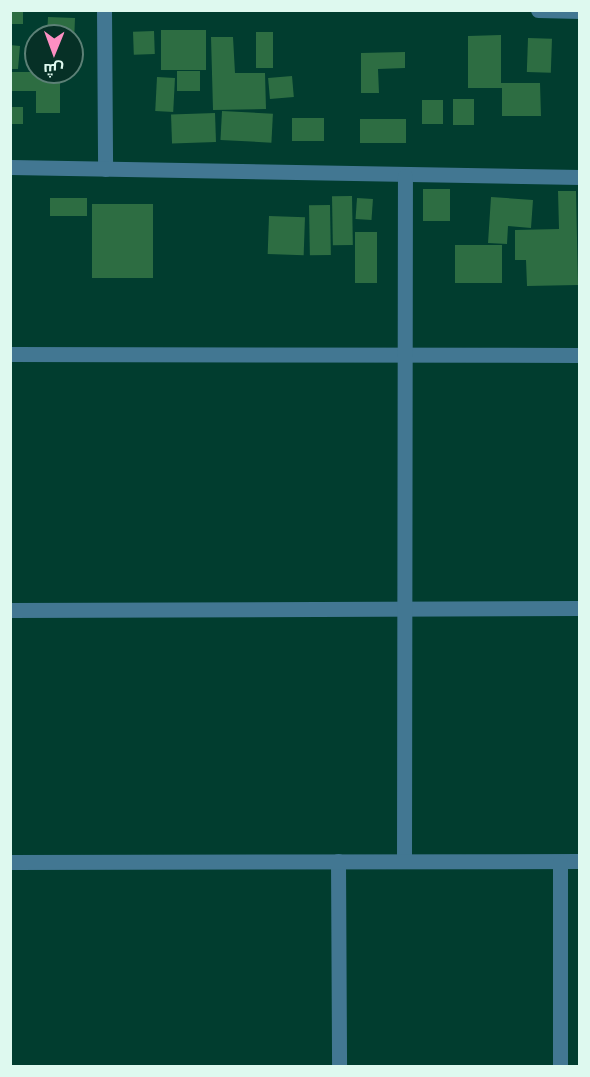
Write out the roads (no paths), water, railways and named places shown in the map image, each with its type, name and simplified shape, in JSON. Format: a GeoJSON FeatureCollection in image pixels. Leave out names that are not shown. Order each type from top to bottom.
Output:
{"type":"FeatureCollection","features":[{"type":"Feature","properties":{"kind":"street"},"geometry":{"type":"LineString","coordinates":[[104,10],[105,169]]}},
{"type":"Feature","properties":{"kind":"street"},"geometry":{"type":"LineString","coordinates":[[538,10],[579,11]]}},
{"type":"Feature","properties":{"kind":"street"},"geometry":{"type":"LineString","coordinates":[[10,167],[405,176],[579,177]]}},
{"type":"Feature","properties":{"kind":"street"},"geometry":{"type":"LineString","coordinates":[[404,860],[405,176]]}},
{"type":"Feature","properties":{"kind":"street"},"geometry":{"type":"LineString","coordinates":[[10,354],[579,355]]}},
{"type":"Feature","properties":{"kind":"street"},"geometry":{"type":"LineString","coordinates":[[10,610],[579,608]]}},
{"type":"Feature","properties":{"kind":"street"},"geometry":{"type":"LineString","coordinates":[[338,861],[339,1066]]}},
{"type":"Feature","properties":{"kind":"street"},"geometry":{"type":"LineString","coordinates":[[10,862],[579,861]]}},
{"type":"Feature","properties":{"kind":"street"},"geometry":{"type":"LineString","coordinates":[[560,862],[560,1066]]}}]}
